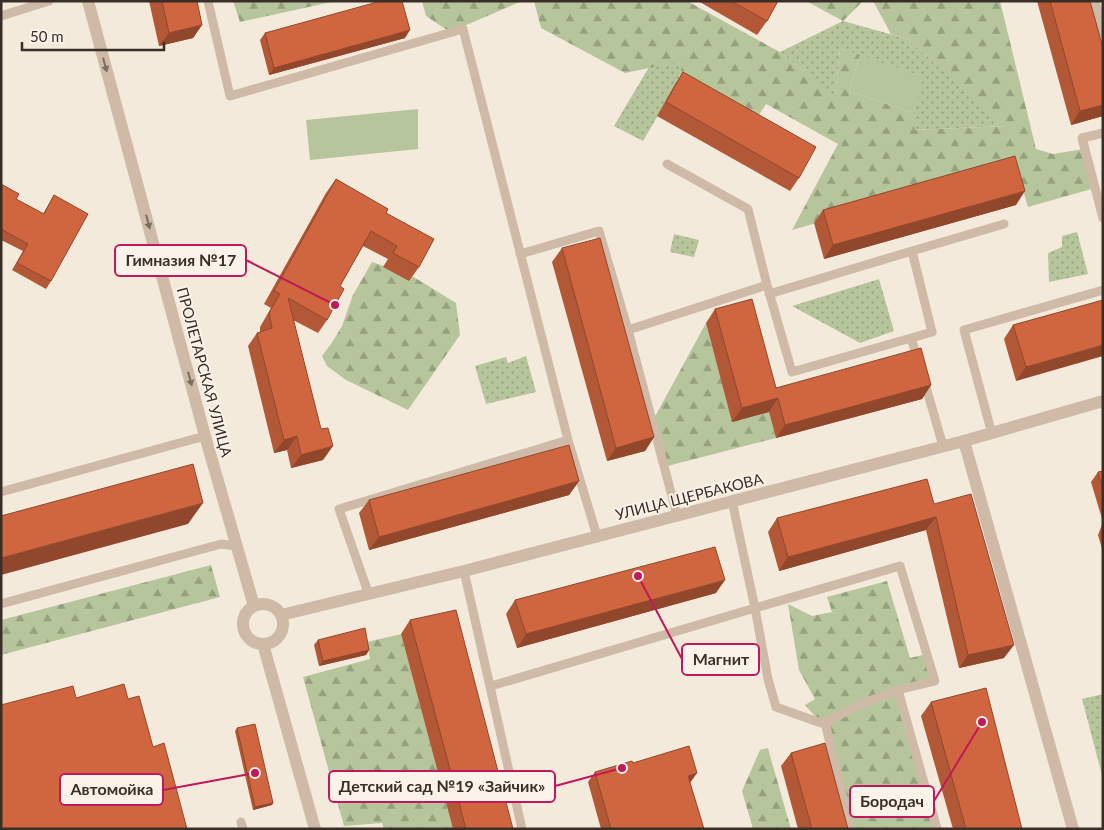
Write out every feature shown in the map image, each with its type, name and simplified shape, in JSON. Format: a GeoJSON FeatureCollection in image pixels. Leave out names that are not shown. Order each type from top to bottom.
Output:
{"type":"FeatureCollection","features":[{"type":"Feature","properties":{"kind":"street","name":"ПРОЛЕТАРСКАЯ УЛИЦА"},"geometry":{"type":"LineString","coordinates":[[88,1],[156,273],[254,606]]}},
{"type":"Feature","properties":{"kind":"street","name":"УЛИЦА ЩЕРБАКОВА"},"geometry":{"type":"LineString","coordinates":[[281,615],[464,571],[992,434],[1103,401]]}},
{"type":"Feature","properties":{"kind":"street"},"geometry":{"type":"LineString","coordinates":[[964,441],[1073,829]]}},
{"type":"Feature","properties":{"kind":"street"},"geometry":{"type":"LineString","coordinates":[[266,604],[278,610],[281,615],[283,628],[276,640],[263,644],[253,641],[244,629],[246,613],[254,606],[266,604]]}},
{"type":"Feature","properties":{"kind":"street"},"geometry":{"type":"LineString","coordinates":[[263,644],[315,829]]}},
{"type":"Feature","properties":{"kind":"lane"},"geometry":{"type":"LineString","coordinates":[[1,16],[49,1]]}},
{"type":"Feature","properties":{"kind":"lane"},"geometry":{"type":"LineString","coordinates":[[208,1],[230,96],[463,29],[568,440],[597,536]]}},
{"type":"Feature","properties":{"kind":"lane"},"geometry":{"type":"LineString","coordinates":[[1095,1],[1103,33]]}},
{"type":"Feature","properties":{"kind":"lane"},"geometry":{"type":"LineString","coordinates":[[1103,133],[1082,138],[1103,218]]}},
{"type":"Feature","properties":{"kind":"lane"},"geometry":{"type":"LineString","coordinates":[[667,164],[748,209],[768,290],[792,372],[932,332],[912,251]]}},
{"type":"Feature","properties":{"kind":"lane"},"geometry":{"type":"LineString","coordinates":[[628,330],[1004,224]]}},
{"type":"Feature","properties":{"kind":"lane"},"geometry":{"type":"LineString","coordinates":[[520,254],[600,231],[677,515]]}},
{"type":"Feature","properties":{"kind":"lane"},"geometry":{"type":"LineString","coordinates":[[992,434],[964,330],[1103,290]]}},
{"type":"Feature","properties":{"kind":"lane"},"geometry":{"type":"LineString","coordinates":[[911,338],[920,366]]}},
{"type":"Feature","properties":{"kind":"lane"},"geometry":{"type":"LineString","coordinates":[[922,375],[943,446]]}},
{"type":"Feature","properties":{"kind":"lane"},"geometry":{"type":"LineString","coordinates":[[1,492],[205,436]]}},
{"type":"Feature","properties":{"kind":"lane"},"geometry":{"type":"LineString","coordinates":[[369,595],[340,509],[568,440]]}},
{"type":"Feature","properties":{"kind":"lane"},"geometry":{"type":"LineString","coordinates":[[491,686],[755,608],[900,566],[934,681],[898,690],[820,723],[776,707],[768,679],[755,608],[732,501]]}},
{"type":"Feature","properties":{"kind":"lane"},"geometry":{"type":"LineString","coordinates":[[1,604],[221,544],[235,546]]}},
{"type":"Feature","properties":{"kind":"lane"},"geometry":{"type":"LineString","coordinates":[[464,571],[522,829]]}},
{"type":"Feature","properties":{"kind":"lane"},"geometry":{"type":"LineString","coordinates":[[898,690],[937,829]]}},
{"type":"Feature","properties":{"kind":"lane"},"geometry":{"type":"LineString","coordinates":[[825,722],[850,829]]}},
{"type":"Feature","properties":{"kind":"green space"},"geometry":{"type":"Polygon","coordinates":[[[233,1],[336,1],[240,22],[233,1]]]}},
{"type":"Feature","properties":{"kind":"green space"},"geometry":{"type":"Polygon","coordinates":[[[422,1],[522,1],[450,32],[426,16],[422,1]]]}},
{"type":"Feature","properties":{"kind":"green space"},"geometry":{"type":"Polygon","coordinates":[[[534,1],[687,1],[780,52],[835,96],[840,49],[860,55],[849,91],[913,113],[915,130],[1003,126],[908,39],[891,34],[873,1],[1000,1],[1036,149],[1053,154],[1084,149],[1095,188],[1028,207],[1016,166],[792,230],[838,144],[766,104],[753,124],[678,81],[683,61],[625,73],[541,28],[534,1]]]}},
{"type":"Feature","properties":{"kind":"green space"},"geometry":{"type":"Polygon","coordinates":[[[806,1],[863,1],[843,21],[806,1]]]}},
{"type":"Feature","properties":{"kind":"green space"},"geometry":{"type":"Polygon","coordinates":[[[843,21],[908,39],[1004,126],[914,130],[913,113],[923,77],[840,49],[835,97],[780,52],[843,21]]]}},
{"type":"Feature","properties":{"kind":"green space"},"geometry":{"type":"Polygon","coordinates":[[[860,55],[924,77],[913,113],[849,91],[860,55]]]}},
{"type":"Feature","properties":{"kind":"green space"},"geometry":{"type":"Polygon","coordinates":[[[683,61],[678,81],[643,141],[614,126],[649,67],[668,62],[683,61]]]}},
{"type":"Feature","properties":{"kind":"green space"},"geometry":{"type":"Polygon","coordinates":[[[418,109],[418,149],[310,160],[306,120],[418,109]]]}},
{"type":"Feature","properties":{"kind":"green space"},"geometry":{"type":"Polygon","coordinates":[[[1077,232],[1088,274],[1049,282],[1048,253],[1062,247],[1062,236],[1077,232]]]}},
{"type":"Feature","properties":{"kind":"green space"},"geometry":{"type":"Polygon","coordinates":[[[674,234],[699,240],[694,257],[670,252],[674,234]]]}},
{"type":"Feature","properties":{"kind":"green space"},"geometry":{"type":"Polygon","coordinates":[[[372,262],[412,276],[456,303],[460,335],[408,410],[346,380],[327,366],[322,356],[342,326],[353,295],[372,262]]]}},
{"type":"Feature","properties":{"kind":"green space"},"geometry":{"type":"Polygon","coordinates":[[[879,279],[894,331],[860,343],[792,306],[879,279]]]}},
{"type":"Feature","properties":{"kind":"green space"},"geometry":{"type":"Polygon","coordinates":[[[706,323],[732,421],[769,412],[776,438],[664,467],[652,422],[706,323]]]}},
{"type":"Feature","properties":{"kind":"green space"},"geometry":{"type":"Polygon","coordinates":[[[526,356],[536,392],[486,404],[475,366],[506,357],[508,363],[526,356]]]}},
{"type":"Feature","properties":{"kind":"green space"},"geometry":{"type":"Polygon","coordinates":[[[211,565],[220,597],[1,655],[1,620],[211,565]]]}},
{"type":"Feature","properties":{"kind":"green space"},"geometry":{"type":"Polygon","coordinates":[[[887,581],[910,658],[927,654],[935,681],[898,690],[937,829],[850,829],[825,723],[821,723],[805,705],[815,699],[799,670],[788,604],[812,616],[832,612],[827,597],[887,581]]]}},
{"type":"Feature","properties":{"kind":"green space"},"geometry":{"type":"Polygon","coordinates":[[[401,634],[453,829],[384,829],[382,823],[344,826],[303,677],[370,659],[367,642],[401,634]]]}},
{"type":"Feature","properties":{"kind":"green space"},"geometry":{"type":"Polygon","coordinates":[[[1103,694],[1103,779],[1082,699],[1103,694]]]}},
{"type":"Feature","properties":{"kind":"green space"},"geometry":{"type":"Polygon","coordinates":[[[768,748],[791,829],[753,829],[742,791],[760,750],[768,748]]]}},
{"type":"Feature","properties":{"kind":"building"},"geometry":{"type":"Polygon","coordinates":[[[162,1],[197,1],[202,25],[169,33],[162,1]]]}},
{"type":"Feature","properties":{"kind":"building"},"geometry":{"type":"Polygon","coordinates":[[[381,1],[402,1],[410,30],[274,68],[265,33],[381,1]]]}},
{"type":"Feature","properties":{"kind":"building"},"geometry":{"type":"Polygon","coordinates":[[[731,1],[778,1],[767,21],[731,1]]]}},
{"type":"Feature","properties":{"kind":"building"},"geometry":{"type":"Polygon","coordinates":[[[1050,1],[1090,1],[1103,48],[1103,105],[1080,111],[1050,1]]]}},
{"type":"Feature","properties":{"kind":"building"},"geometry":{"type":"Polygon","coordinates":[[[683,72],[816,147],[799,178],[666,102],[683,72]]]}},
{"type":"Feature","properties":{"kind":"building"},"geometry":{"type":"Polygon","coordinates":[[[1015,156],[1025,191],[833,245],[823,210],[1015,156]]]}},
{"type":"Feature","properties":{"kind":"building"},"geometry":{"type":"Polygon","coordinates":[[[336,179],[388,209],[386,213],[434,239],[419,267],[393,253],[397,246],[371,231],[340,286],[344,289],[327,320],[288,298],[321,429],[328,428],[333,446],[301,455],[297,436],[284,440],[257,333],[272,328],[269,313],[280,294],[274,291],[336,179]]]}},
{"type":"Feature","properties":{"kind":"building"},"geometry":{"type":"Polygon","coordinates":[[[1,184],[19,194],[16,199],[44,214],[54,195],[88,214],[51,281],[17,263],[28,244],[1,229],[1,184]]]}},
{"type":"Feature","properties":{"kind":"building"},"geometry":{"type":"Polygon","coordinates":[[[600,238],[654,437],[616,448],[562,248],[600,238]]]}},
{"type":"Feature","properties":{"kind":"building"},"geometry":{"type":"Polygon","coordinates":[[[752,299],[776,388],[921,348],[931,385],[785,425],[778,398],[742,408],[715,309],[752,299]]]}},
{"type":"Feature","properties":{"kind":"building"},"geometry":{"type":"Polygon","coordinates":[[[1103,300],[1103,345],[1026,367],[1013,325],[1103,300]]]}},
{"type":"Feature","properties":{"kind":"building"},"geometry":{"type":"Polygon","coordinates":[[[569,445],[579,481],[379,537],[369,500],[569,445]]]}},
{"type":"Feature","properties":{"kind":"building"},"geometry":{"type":"Polygon","coordinates":[[[193,464],[203,503],[1,558],[1,516],[193,464]]]}},
{"type":"Feature","properties":{"kind":"building"},"geometry":{"type":"Polygon","coordinates":[[[1103,471],[1103,489],[1098,472],[1103,471]]]}},
{"type":"Feature","properties":{"kind":"building"},"geometry":{"type":"Polygon","coordinates":[[[927,479],[934,504],[971,494],[1014,645],[968,655],[936,517],[788,557],[777,518],[927,479]]]}},
{"type":"Feature","properties":{"kind":"building"},"geometry":{"type":"Polygon","coordinates":[[[715,547],[725,580],[526,634],[515,600],[715,547]]]}},
{"type":"Feature","properties":{"kind":"building"},"geometry":{"type":"Polygon","coordinates":[[[456,610],[513,829],[466,829],[410,620],[456,610]]]}},
{"type":"Feature","properties":{"kind":"building"},"geometry":{"type":"Polygon","coordinates":[[[365,628],[369,650],[323,661],[318,640],[365,628]]]}},
{"type":"Feature","properties":{"kind":"building"},"geometry":{"type":"Polygon","coordinates":[[[124,684],[128,699],[139,696],[153,747],[164,743],[187,829],[1,829],[1,705],[73,686],[76,698],[124,684]]]}},
{"type":"Feature","properties":{"kind":"building"},"geometry":{"type":"Polygon","coordinates":[[[986,688],[1022,829],[966,829],[931,702],[986,688]]]}},
{"type":"Feature","properties":{"kind":"building"},"geometry":{"type":"Polygon","coordinates":[[[255,724],[273,803],[255,807],[237,728],[255,724]]]}},
{"type":"Feature","properties":{"kind":"building"},"geometry":{"type":"Polygon","coordinates":[[[825,743],[848,829],[812,829],[791,753],[825,743]]]}},
{"type":"Feature","properties":{"kind":"building"},"geometry":{"type":"Polygon","coordinates":[[[689,746],[697,773],[688,776],[704,829],[611,829],[595,772],[689,746]]]}},
{"type":"Feature","properties":{"kind":"place","name":"Гимназия №17"},"geometry":{"type":"Point","coordinates":[335,305]}},
{"type":"Feature","properties":{"kind":"place","name":"Магнит"},"geometry":{"type":"Point","coordinates":[638,576]}},
{"type":"Feature","properties":{"kind":"place","name":"Бородач"},"geometry":{"type":"Point","coordinates":[982,722]}},
{"type":"Feature","properties":{"kind":"place","name":"Детский сад №19 «Зайчик»"},"geometry":{"type":"Point","coordinates":[622,768]}},
{"type":"Feature","properties":{"kind":"place","name":"Автомойка"},"geometry":{"type":"Point","coordinates":[255,773]}}]}
